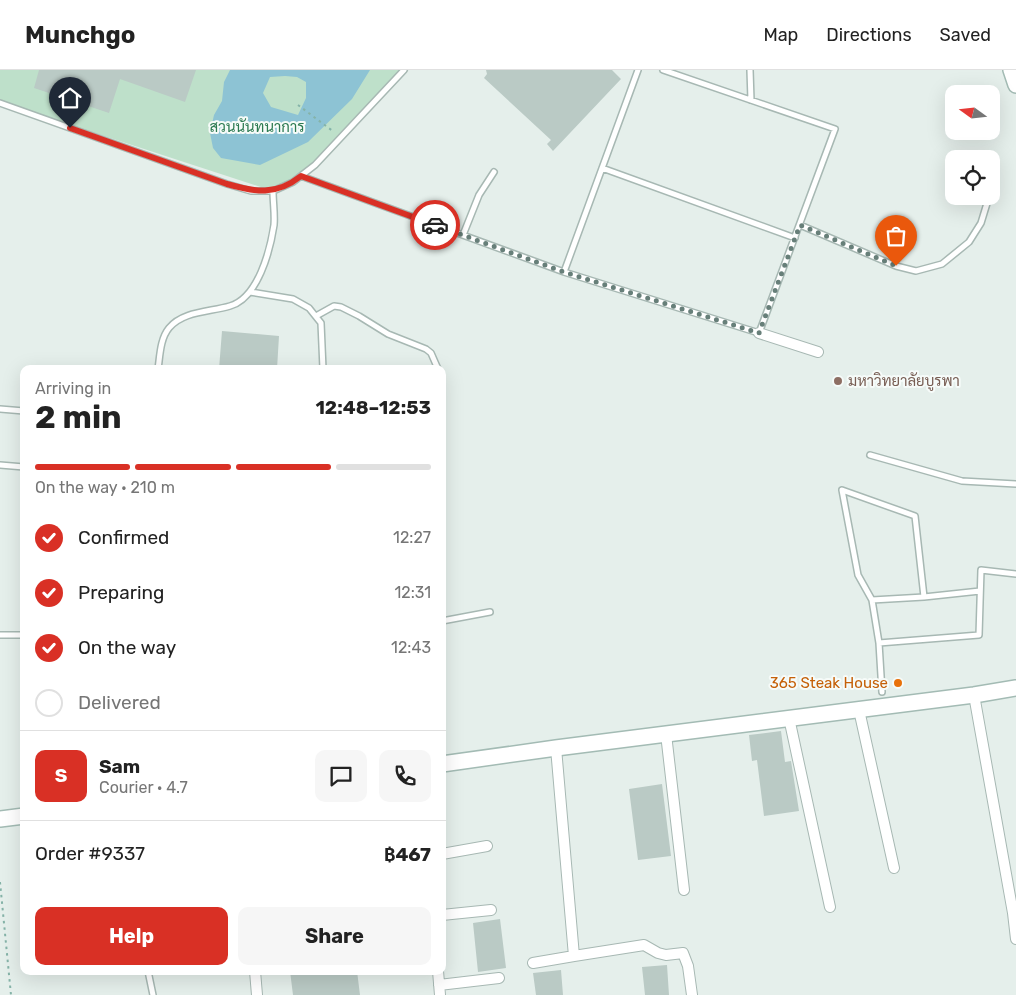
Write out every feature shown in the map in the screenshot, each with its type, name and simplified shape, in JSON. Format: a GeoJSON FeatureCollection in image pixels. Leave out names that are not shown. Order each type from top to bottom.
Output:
{"type":"FeatureCollection","features":[{"type":"Feature","properties":{"kind":"street"},"geometry":{"type":"LineString","coordinates":[[1011,70],[1016,85]]}},
{"type":"Feature","properties":{"kind":"street"},"geometry":{"type":"LineString","coordinates":[[759,333],[818,352]]}},
{"type":"Feature","properties":{"kind":"street"},"geometry":{"type":"LineString","coordinates":[[446,763],[1016,688]]}},
{"type":"Feature","properties":{"kind":"street"},"geometry":{"type":"LineString","coordinates":[[974,695],[1012,904],[1016,939]]}},
{"type":"Feature","properties":{"kind":"street"},"geometry":{"type":"LineString","coordinates":[[858,710],[894,868]]}},
{"type":"Feature","properties":{"kind":"street"},"geometry":{"type":"LineString","coordinates":[[789,718],[830,907]]}},
{"type":"Feature","properties":{"kind":"street"},"geometry":{"type":"LineString","coordinates":[[666,734],[684,890]]}},
{"type":"Feature","properties":{"kind":"street"},"geometry":{"type":"LineString","coordinates":[[556,748],[574,956]]}},
{"type":"Feature","properties":{"kind":"street"},"geometry":{"type":"LineString","coordinates":[[0,819],[20,816]]}},
{"type":"Feature","properties":{"kind":"street"},"geometry":{"type":"LineString","coordinates":[[446,853],[487,846]]}},
{"type":"Feature","properties":{"kind":"street"},"geometry":{"type":"LineString","coordinates":[[446,916],[491,910]]}},
{"type":"Feature","properties":{"kind":"street"},"geometry":{"type":"LineString","coordinates":[[533,963],[644,944],[658,953],[666,955],[683,953],[688,966],[692,995]]}},
{"type":"Feature","properties":{"kind":"street"},"geometry":{"type":"LineString","coordinates":[[256,975],[258,995]]}},
{"type":"Feature","properties":{"kind":"street"},"geometry":{"type":"LineString","coordinates":[[438,975],[440,990],[499,978]]}},
{"type":"Feature","properties":{"kind":"lane"},"geometry":{"type":"LineString","coordinates":[[0,103],[227,184],[251,191],[273,191],[293,182],[315,165],[404,70]]}},
{"type":"Feature","properties":{"kind":"lane"},"geometry":{"type":"LineString","coordinates":[[564,272],[638,70]]}},
{"type":"Feature","properties":{"kind":"lane"},"geometry":{"type":"LineString","coordinates":[[301,176],[564,272],[759,333],[835,130],[663,70]]}},
{"type":"Feature","properties":{"kind":"lane"},"geometry":{"type":"LineString","coordinates":[[750,70],[751,100]]}},
{"type":"Feature","properties":{"kind":"lane"},"geometry":{"type":"LineString","coordinates":[[602,168],[795,238]]}},
{"type":"Feature","properties":{"kind":"lane"},"geometry":{"type":"LineString","coordinates":[[463,235],[479,196],[494,172]]}},
{"type":"Feature","properties":{"kind":"lane"},"geometry":{"type":"LineString","coordinates":[[159,365],[161,346],[169,328],[184,317],[232,306],[250,292],[266,261],[274,224],[273,191]]}},
{"type":"Feature","properties":{"kind":"lane"},"geometry":{"type":"LineString","coordinates":[[800,225],[896,266],[916,271],[942,264],[970,242],[980,223],[986,205]]}},
{"type":"Feature","properties":{"kind":"lane"},"geometry":{"type":"LineString","coordinates":[[250,292],[293,299],[310,308],[321,323],[323,365]]}},
{"type":"Feature","properties":{"kind":"lane"},"geometry":{"type":"LineString","coordinates":[[316,316],[334,306],[341,307],[360,316],[388,334],[431,352],[436,365]]}},
{"type":"Feature","properties":{"kind":"lane"},"geometry":{"type":"LineString","coordinates":[[0,409],[20,411]]}},
{"type":"Feature","properties":{"kind":"lane"},"geometry":{"type":"LineString","coordinates":[[870,455],[962,481],[1016,484]]}},
{"type":"Feature","properties":{"kind":"lane"},"geometry":{"type":"LineString","coordinates":[[0,465],[20,467]]}},
{"type":"Feature","properties":{"kind":"lane"},"geometry":{"type":"LineString","coordinates":[[882,692],[879,643],[872,600],[858,575],[842,490],[915,516],[924,597]]}},
{"type":"Feature","properties":{"kind":"lane"},"geometry":{"type":"LineString","coordinates":[[879,643],[978,635],[981,570],[1016,574]]}},
{"type":"Feature","properties":{"kind":"lane"},"geometry":{"type":"LineString","coordinates":[[872,600],[980,591]]}},
{"type":"Feature","properties":{"kind":"lane"},"geometry":{"type":"LineString","coordinates":[[446,620],[490,612]]}},
{"type":"Feature","properties":{"kind":"lane"},"geometry":{"type":"LineString","coordinates":[[0,634],[20,635]]}},
{"type":"Feature","properties":{"kind":"lane"},"geometry":{"type":"LineString","coordinates":[[149,975],[153,995]]}},
{"type":"Feature","properties":{"kind":"path"},"geometry":{"type":"LineString","coordinates":[[298,105],[327,126]]}},
{"type":"Feature","properties":{"kind":"path"},"geometry":{"type":"LineString","coordinates":[[0,882],[11,995]]}},
{"type":"Feature","properties":{"kind":"green space","name":"สวนนันทนาการ"},"geometry":{"type":"Polygon","coordinates":[[[0,70],[404,70],[315,165],[273,191],[0,102],[0,70]]]}},
{"type":"Feature","properties":{"kind":"water"},"geometry":{"type":"Polygon","coordinates":[[[230,70],[370,70],[352,99],[308,142],[260,165],[221,158],[213,148],[210,133],[214,115],[222,101],[224,82],[230,70]],[[270,77],[263,93],[271,107],[298,115],[306,98],[306,82],[297,77],[270,77]]]}},
{"type":"Feature","properties":{"kind":"building"},"geometry":{"type":"Polygon","coordinates":[[[39,70],[196,70],[185,102],[120,79],[109,113],[34,88],[39,70]]]}},
{"type":"Feature","properties":{"kind":"building"},"geometry":{"type":"Polygon","coordinates":[[[486,70],[612,70],[621,79],[553,151],[547,144],[551,140],[484,78],[487,74],[486,70]]]}},
{"type":"Feature","properties":{"kind":"building"},"geometry":{"type":"Polygon","coordinates":[[[222,331],[279,336],[277,365],[219,365],[222,331]]]}},
{"type":"Feature","properties":{"kind":"building"},"geometry":{"type":"Polygon","coordinates":[[[781,731],[785,762],[791,761],[799,811],[764,816],[757,760],[752,761],[749,735],[781,731]]]}},
{"type":"Feature","properties":{"kind":"building"},"geometry":{"type":"Polygon","coordinates":[[[662,784],[671,856],[638,860],[629,789],[662,784]]]}},
{"type":"Feature","properties":{"kind":"building"},"geometry":{"type":"Polygon","coordinates":[[[500,919],[506,968],[478,972],[473,923],[500,919]]]}},
{"type":"Feature","properties":{"kind":"building"},"geometry":{"type":"Polygon","coordinates":[[[667,965],[669,995],[645,995],[642,967],[667,965]]]}},
{"type":"Feature","properties":{"kind":"building"},"geometry":{"type":"Polygon","coordinates":[[[561,970],[563,995],[536,995],[533,973],[561,970]]]}},
{"type":"Feature","properties":{"kind":"building"},"geometry":{"type":"Polygon","coordinates":[[[290,975],[358,975],[360,995],[293,995],[290,975]]]}},
{"type":"Feature","properties":{"kind":"way so far"},"geometry":{"type":"LineString","coordinates":[[435,225],[564,272],[759,333],[800,225],[896,266]]}},
{"type":"Feature","properties":{"kind":"place","name":"มหาวิทยาลัยบูรพา"},"geometry":{"type":"Point","coordinates":[838,381]}},
{"type":"Feature","properties":{"kind":"place","name":"365 Steak House"},"geometry":{"type":"Point","coordinates":[898,683]}},
{"type":"Feature","properties":{"kind":"route"},"geometry":{"type":"LineString","coordinates":[[70,128],[251,191],[273,191],[293,182],[301,176],[435,225]]}}]}
